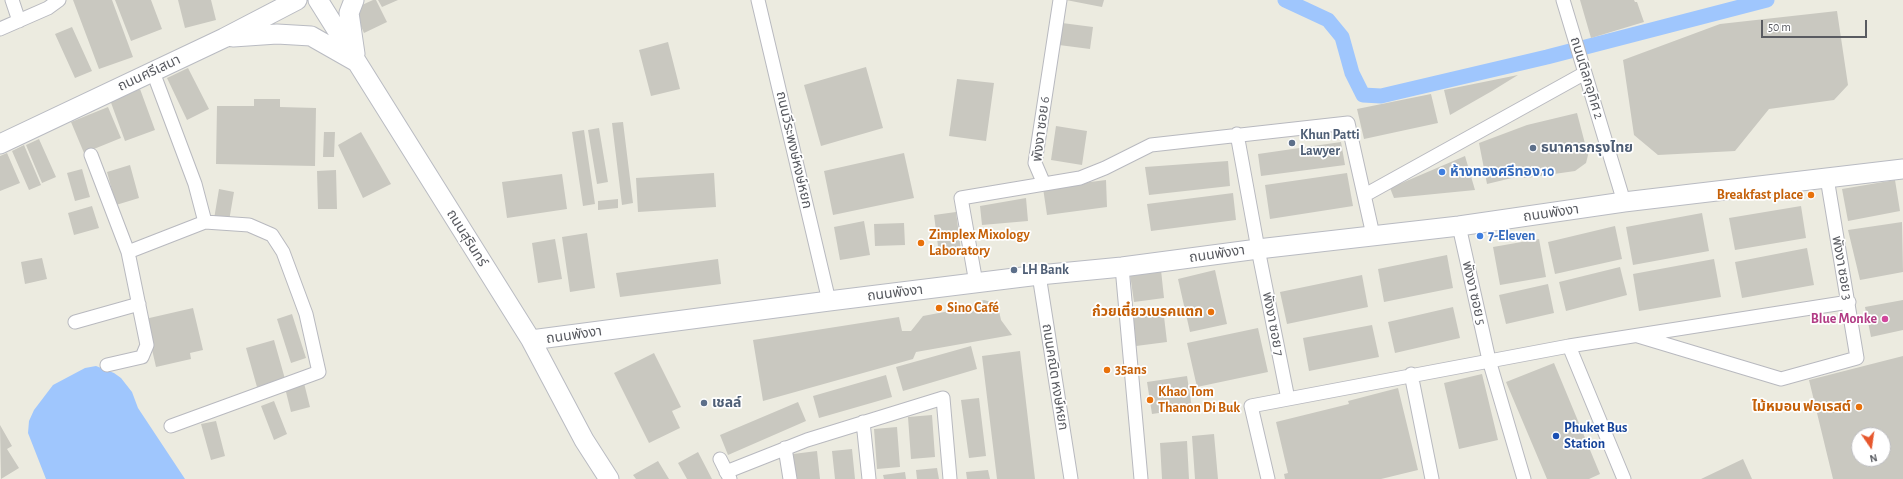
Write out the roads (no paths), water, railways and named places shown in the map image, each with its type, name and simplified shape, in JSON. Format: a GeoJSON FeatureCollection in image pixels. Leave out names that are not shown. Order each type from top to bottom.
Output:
{"type":"FeatureCollection","features":[{"type":"Feature","properties":{"kind":"street"},"geometry":{"type":"LineString","coordinates":[[12,0],[19,22]]}},
{"type":"Feature","properties":{"kind":"street"},"geometry":{"type":"LineString","coordinates":[[0,29],[19,22],[48,8],[59,0]]}},
{"type":"Feature","properties":{"kind":"street","name":"ถนนศรีเสนา"},"geometry":{"type":"LineString","coordinates":[[0,144],[224,38],[298,0]]}},
{"type":"Feature","properties":{"kind":"street","name":"ถนนสุรินทร์"},"geometry":{"type":"LineString","coordinates":[[318,0],[532,340],[584,440],[610,479]]}},
{"type":"Feature","properties":{"kind":"street"},"geometry":{"type":"LineString","coordinates":[[354,0],[349,13],[356,62]]}},
{"type":"Feature","properties":{"kind":"street","name":"ถนนวีระพงษ์หงษ์หยก"},"geometry":{"type":"LineString","coordinates":[[758,0],[829,301]]}},
{"type":"Feature","properties":{"kind":"street","name":"พังงา ซอย 6"},"geometry":{"type":"LineString","coordinates":[[1044,184],[1035,163],[1060,0]]}},
{"type":"Feature","properties":{"kind":"street","name":"ถนนติลกอุทิศ 2"},"geometry":{"type":"LineString","coordinates":[[1563,0],[1624,202]]}},
{"type":"Feature","properties":{"kind":"street"},"geometry":{"type":"LineString","coordinates":[[224,38],[277,34],[311,36],[356,62]]}},
{"type":"Feature","properties":{"kind":"street"},"geometry":{"type":"LineString","coordinates":[[153,72],[195,184],[205,222]]}},
{"type":"Feature","properties":{"kind":"street"},"geometry":{"type":"LineString","coordinates":[[1365,195],[1585,73]]}},
{"type":"Feature","properties":{"kind":"street"},"geometry":{"type":"LineString","coordinates":[[976,283],[961,198],[1080,178],[1105,168],[1151,145],[1238,134],[1348,123],[1373,235]]}},
{"type":"Feature","properties":{"kind":"street","name":"พังงา ซอย 7"},"geometry":{"type":"LineString","coordinates":[[1238,134],[1258,249],[1288,398]]}},
{"type":"Feature","properties":{"kind":"street"},"geometry":{"type":"LineString","coordinates":[[91,155],[128,252],[147,345],[142,357],[107,365]]}},
{"type":"Feature","properties":{"kind":"street","name":"ถนนพังงา"},"geometry":{"type":"LineString","coordinates":[[532,340],[1039,275],[1122,267],[1373,235],[1459,226],[1624,202],[1899,170]]}},
{"type":"Feature","properties":{"kind":"street","name":"พังงา ซอย 3"},"geometry":{"type":"LineString","coordinates":[[1634,335],[1782,379],[1857,358],[1849,302],[1826,178]]}},
{"type":"Feature","properties":{"kind":"street"},"geometry":{"type":"LineString","coordinates":[[128,252],[205,222],[249,225],[272,235],[283,252],[306,314],[319,372],[171,426]]}},
{"type":"Feature","properties":{"kind":"street","name":"พังงา ซอย 5"},"geometry":{"type":"LineString","coordinates":[[1459,226],[1489,360],[1521,479]]}},
{"type":"Feature","properties":{"kind":"street"},"geometry":{"type":"LineString","coordinates":[[1122,267],[1142,479]]}},
{"type":"Feature","properties":{"kind":"street","name":"ถนนคณิต หงษ์หยก"},"geometry":{"type":"LineString","coordinates":[[1039,275],[1071,479]]}},
{"type":"Feature","properties":{"kind":"street"},"geometry":{"type":"LineString","coordinates":[[1268,479],[1251,406],[1411,374],[1569,346],[1849,302]]}},
{"type":"Feature","properties":{"kind":"street"},"geometry":{"type":"LineString","coordinates":[[75,322],[139,304]]}},
{"type":"Feature","properties":{"kind":"street"},"geometry":{"type":"LineString","coordinates":[[1569,346],[1624,479]]}},
{"type":"Feature","properties":{"kind":"street"},"geometry":{"type":"LineString","coordinates":[[1411,374],[1432,479]]}},
{"type":"Feature","properties":{"kind":"street"},"geometry":{"type":"LineString","coordinates":[[720,459],[728,475],[785,448],[863,422],[943,398],[950,479]]}},
{"type":"Feature","properties":{"kind":"street"},"geometry":{"type":"LineString","coordinates":[[863,422],[869,479]]}},
{"type":"Feature","properties":{"kind":"street"},"geometry":{"type":"LineString","coordinates":[[785,448],[790,479]]}},
{"type":"Feature","properties":{"kind":"water"},"geometry":{"type":"Polygon","coordinates":[[[96,366],[114,373],[121,378],[132,392],[138,408],[185,479],[46,479],[28,433],[29,421],[34,410],[53,385],[85,368],[96,366]]]}},
{"type":"Feature","properties":{"kind":"waterway"},"geometry":{"type":"LineString","coordinates":[[1285,0],[1328,20],[1342,37],[1352,73],[1363,95],[1381,96],[1547,57],[1767,0]]}},
{"type":"Feature","properties":{"kind":"place","name":"Khun Patti Lawyer"},"geometry":{"type":"Point","coordinates":[1292,143]}},
{"type":"Feature","properties":{"kind":"place","name":"ธนาคารกรุงไทย"},"geometry":{"type":"Point","coordinates":[1533,148]}},
{"type":"Feature","properties":{"kind":"place","name":"ห้างทองศรีทอง 10"},"geometry":{"type":"Point","coordinates":[1442,172]}},
{"type":"Feature","properties":{"kind":"place","name":"Breakfast place"},"geometry":{"type":"Point","coordinates":[1811,195]}},
{"type":"Feature","properties":{"kind":"place","name":"7-Eleven"},"geometry":{"type":"Point","coordinates":[1480,236]}},
{"type":"Feature","properties":{"kind":"place","name":"Zimplex Mixology Laboratory"},"geometry":{"type":"Point","coordinates":[921,243]}},
{"type":"Feature","properties":{"kind":"place","name":"LH Bank"},"geometry":{"type":"Point","coordinates":[1014,270]}},
{"type":"Feature","properties":{"kind":"place","name":"Sino Café"},"geometry":{"type":"Point","coordinates":[939,308]}},
{"type":"Feature","properties":{"kind":"place","name":"ก๋วยเตี๋ยวเบรคแตก"},"geometry":{"type":"Point","coordinates":[1211,312]}},
{"type":"Feature","properties":{"kind":"place","name":"Blue Monke"},"geometry":{"type":"Point","coordinates":[1885,319]}},
{"type":"Feature","properties":{"kind":"place","name":"35ans"},"geometry":{"type":"Point","coordinates":[1107,370]}},
{"type":"Feature","properties":{"kind":"place","name":"Khao Tom Thanon Di Buk"},"geometry":{"type":"Point","coordinates":[1150,400]}},
{"type":"Feature","properties":{"kind":"place","name":"เชลล์"},"geometry":{"type":"Point","coordinates":[704,403]}},
{"type":"Feature","properties":{"kind":"place","name":"ไม้หมอน ฟอเรสต์"},"geometry":{"type":"Point","coordinates":[1859,407]}},
{"type":"Feature","properties":{"kind":"place","name":"Phuket Bus Station"},"geometry":{"type":"Point","coordinates":[1556,436]}}]}
